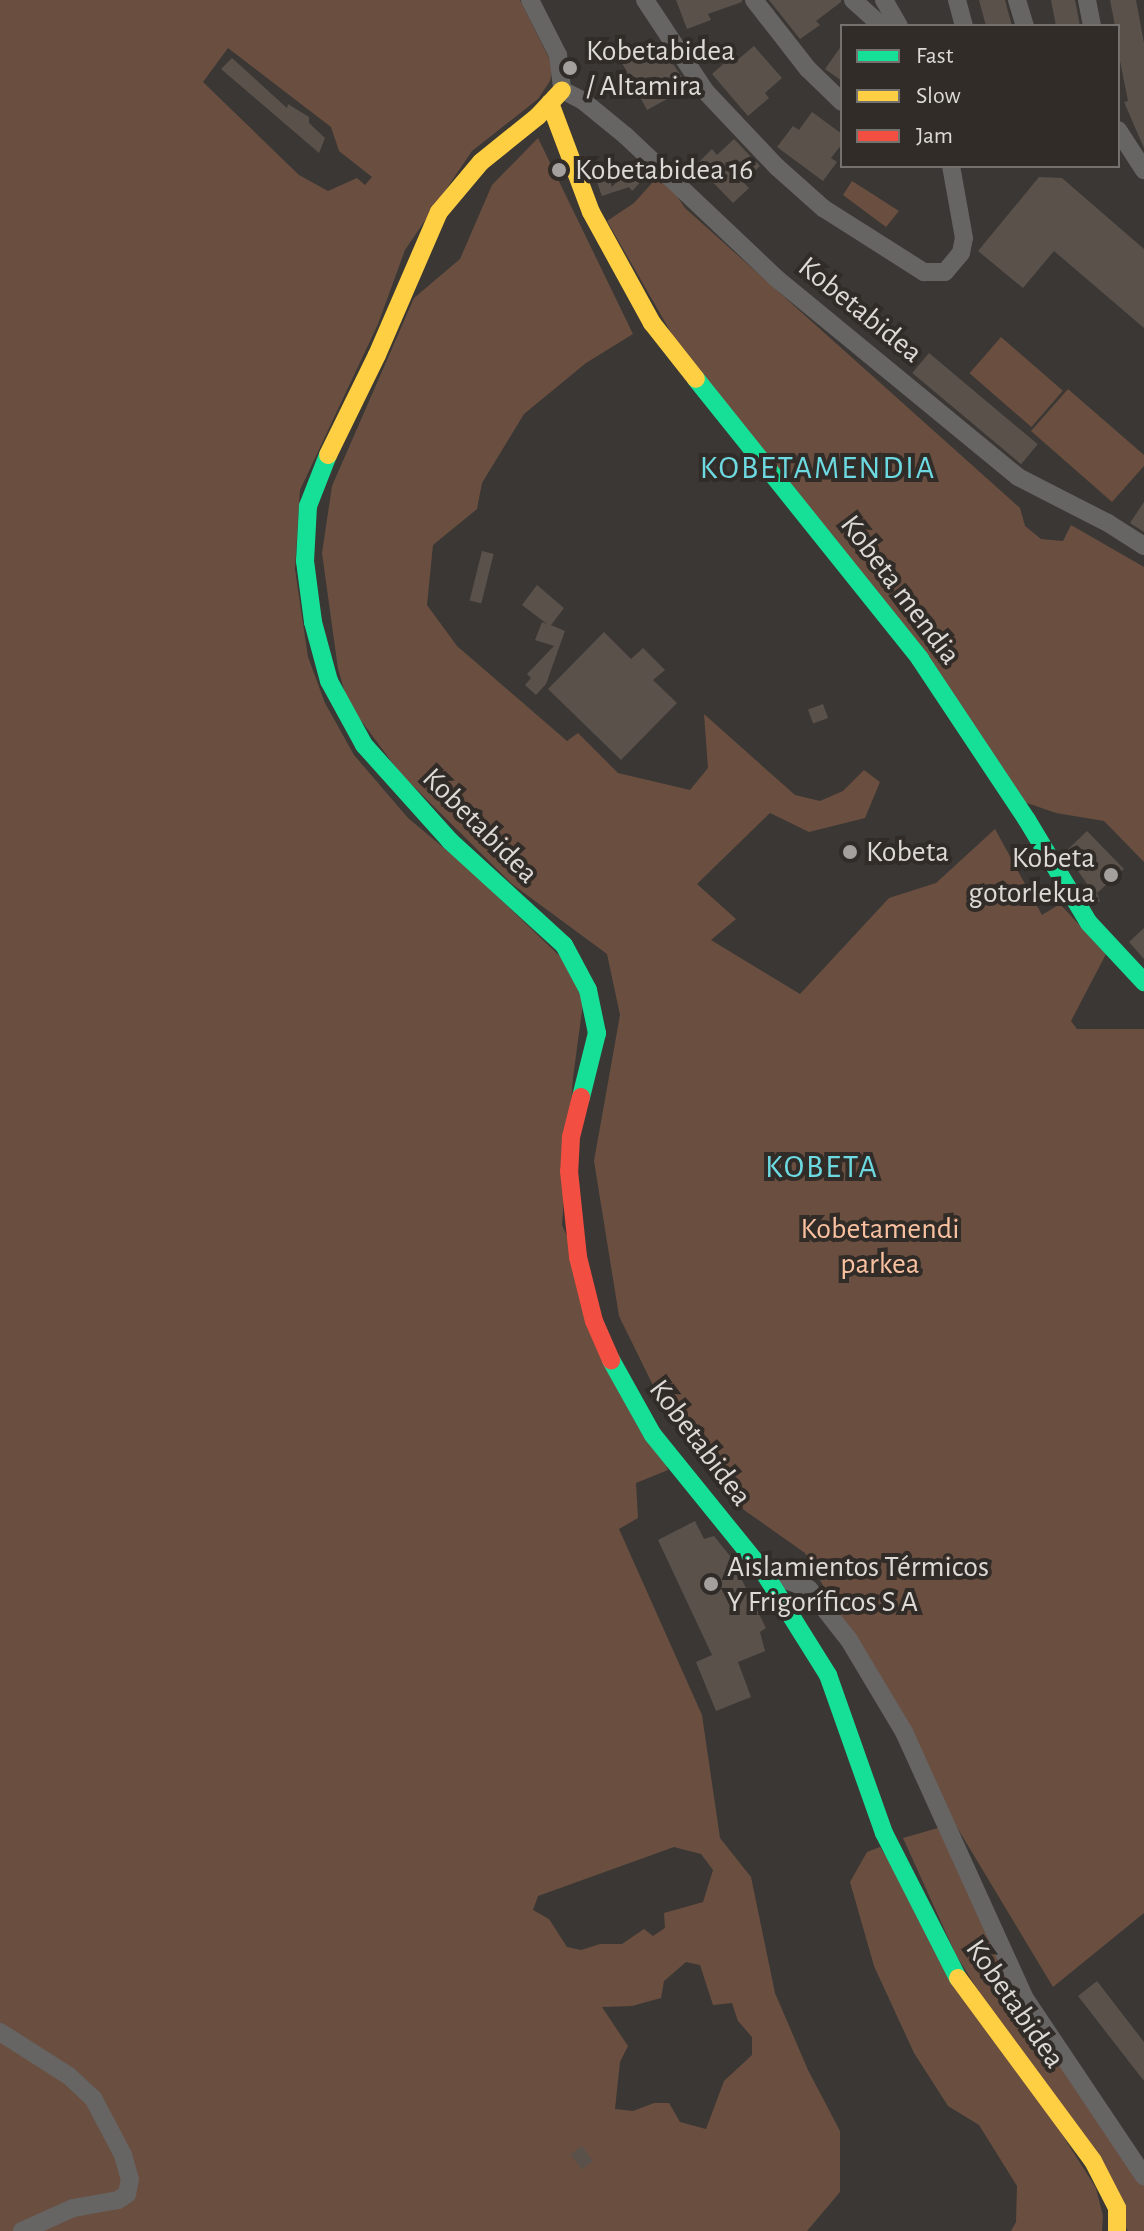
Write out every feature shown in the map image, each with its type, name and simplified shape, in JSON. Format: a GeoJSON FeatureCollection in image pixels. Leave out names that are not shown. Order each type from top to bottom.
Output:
{"type":"FeatureCollection","features":[{"type":"Feature","properties":{"kind":"street"},"geometry":{"type":"LineString","coordinates":[[530,0],[558,55],[556,96]]}},
{"type":"Feature","properties":{"kind":"street"},"geometry":{"type":"LineString","coordinates":[[645,0],[706,92],[777,167],[823,208],[924,272],[945,272],[961,253],[964,238],[947,168]]}},
{"type":"Feature","properties":{"kind":"street"},"geometry":{"type":"LineString","coordinates":[[754,0],[808,69],[840,100]]}},
{"type":"Feature","properties":{"kind":"street"},"geometry":{"type":"LineString","coordinates":[[853,0],[880,24]]}},
{"type":"Feature","properties":{"kind":"street"},"geometry":{"type":"LineString","coordinates":[[884,0],[898,24]]}},
{"type":"Feature","properties":{"kind":"street"},"geometry":{"type":"LineString","coordinates":[[957,0],[963,24]]}},
{"type":"Feature","properties":{"kind":"street"},"geometry":{"type":"LineString","coordinates":[[1017,0],[1024,24]]}},
{"type":"Feature","properties":{"kind":"street"},"geometry":{"type":"LineString","coordinates":[[1087,0],[1092,24]]}},
{"type":"Feature","properties":{"kind":"street","name":"Kobetabidea"},"geometry":{"type":"LineString","coordinates":[[1117,2231],[1117,2208],[1093,2161],[1001,2039],[943,1953],[884,1833],[839,1698],[763,1571],[653,1435],[623,1387],[594,1321],[578,1257],[569,1171],[571,1137],[597,1033],[588,990],[564,945],[450,841],[364,745],[329,681],[313,622],[305,561],[308,506],[335,438],[377,355],[439,212],[481,162],[556,96],[582,100],[626,136],[776,278],[1018,477],[1108,523],[1144,546]]}},
{"type":"Feature","properties":{"kind":"street","name":"Kobeta mendia"},"geometry":{"type":"LineString","coordinates":[[556,96],[591,212],[652,323],[920,659],[1027,820],[1089,923],[1144,982]]}},
{"type":"Feature","properties":{"kind":"street"},"geometry":{"type":"LineString","coordinates":[[1120,133],[1144,170]]}},
{"type":"Feature","properties":{"kind":"street"},"geometry":{"type":"LineString","coordinates":[[763,1571],[809,1589],[849,1640],[904,1732],[1024,1997],[1144,2176]]}},
{"type":"Feature","properties":{"kind":"street"},"geometry":{"type":"LineString","coordinates":[[0,2032],[69,2076],[93,2098],[123,2155],[130,2179],[127,2194],[118,2200],[73,2208],[22,2231]]}},
{"type":"Feature","properties":{"kind":"green space"},"geometry":{"type":"Polygon","coordinates":[[[0,0],[520,0],[553,66],[550,81],[538,99],[472,151],[405,250],[378,324],[300,490],[295,569],[308,657],[325,703],[354,755],[408,818],[468,868],[568,964],[583,1003],[573,1078],[562,1225],[668,1470],[636,1483],[638,1518],[619,1529],[702,1715],[720,1838],[751,1877],[775,1993],[808,2070],[840,2131],[840,2192],[807,2231],[0,2231],[0,0]],[[228,48],[203,82],[299,175],[328,191],[357,178],[365,185],[372,177],[339,151],[331,127],[228,48]],[[674,1847],[538,1896],[533,1910],[549,1919],[567,1947],[581,1950],[600,1944],[622,1944],[644,1929],[653,1936],[665,1928],[664,1913],[703,1902],[713,1870],[701,1854],[674,1847]],[[686,1962],[664,1981],[661,1998],[632,2006],[602,2007],[628,2046],[620,2062],[615,2109],[633,2111],[654,2103],[669,2103],[680,2122],[706,2129],[724,2081],[752,2055],[752,2037],[738,2021],[732,2003],[713,2005],[700,1965],[686,1962]]]}},
{"type":"Feature","properties":{"kind":"green space","name":"Kobetamendi parkea"},"geometry":{"type":"Polygon","coordinates":[[[538,138],[633,334],[586,363],[524,414],[482,483],[477,509],[433,545],[427,605],[457,646],[567,741],[578,733],[618,773],[690,790],[708,768],[704,714],[795,795],[820,801],[843,791],[864,770],[880,782],[865,818],[809,832],[770,813],[697,884],[736,919],[711,940],[800,994],[889,898],[936,883],[995,829],[1042,915],[1060,904],[1106,954],[1071,1021],[1077,1029],[1144,1029],[1144,1913],[1053,1987],[958,1829],[805,1553],[744,1510],[669,1418],[619,1316],[594,1161],[620,1015],[607,954],[512,884],[400,773],[348,703],[338,669],[322,553],[332,486],[414,298],[460,259],[492,185],[538,138]]]}},
{"type":"Feature","properties":{"kind":"green space"},"geometry":{"type":"Polygon","coordinates":[[[661,173],[685,208],[1020,508],[1025,526],[1041,539],[1063,541],[1071,525],[1144,567],[1144,862],[1104,821],[1056,813],[1024,802],[677,343],[607,221],[634,203],[661,173]]]}},
{"type":"Feature","properties":{"kind":"green space"},"geometry":{"type":"Polygon","coordinates":[[[852,181],[899,211],[886,227],[843,195],[852,181]]]}},
{"type":"Feature","properties":{"kind":"green space"},"geometry":{"type":"Polygon","coordinates":[[[1001,337],[1063,391],[1031,427],[970,373],[1001,337]]]}},
{"type":"Feature","properties":{"kind":"green space"},"geometry":{"type":"Polygon","coordinates":[[[1068,389],[1144,455],[1144,466],[1112,502],[1031,431],[1068,389]]]}},
{"type":"Feature","properties":{"kind":"green space"},"geometry":{"type":"Polygon","coordinates":[[[938,1828],[1042,2037],[1096,2117],[1144,2171],[1144,2231],[1128,2231],[956,1955],[903,1838],[938,1828]]]}},
{"type":"Feature","properties":{"kind":"green space"},"geometry":{"type":"Polygon","coordinates":[[[880,1847],[1096,2188],[1103,2216],[1102,2231],[1011,2231],[1016,2222],[1017,2186],[979,2125],[948,2106],[914,2053],[874,1966],[850,1882],[867,1852],[880,1847]]]}},
{"type":"Feature","properties":{"kind":"building"},"geometry":{"type":"Polygon","coordinates":[[[676,0],[742,2],[708,14],[711,20],[687,29],[676,0]]]}},
{"type":"Feature","properties":{"kind":"building"},"geometry":{"type":"Polygon","coordinates":[[[769,0],[841,2],[816,21],[820,25],[800,39],[769,0]]]}},
{"type":"Feature","properties":{"kind":"building"},"geometry":{"type":"Polygon","coordinates":[[[979,0],[1005,0],[1011,24],[985,24],[979,0]]]}},
{"type":"Feature","properties":{"kind":"building"},"geometry":{"type":"Polygon","coordinates":[[[1051,0],[1075,0],[1080,24],[1056,24],[1051,0]]]}},
{"type":"Feature","properties":{"kind":"building"},"geometry":{"type":"Polygon","coordinates":[[[1110,0],[1136,0],[1144,43],[1144,148],[1124,102],[1128,101],[1120,61],[1120,24],[1115,24],[1110,0]]]}},
{"type":"Feature","properties":{"kind":"building"},"geometry":{"type":"Polygon","coordinates":[[[754,46],[782,78],[765,93],[769,98],[748,116],[712,74],[731,57],[735,62],[754,46]]]}},
{"type":"Feature","properties":{"kind":"building"},"geometry":{"type":"Polygon","coordinates":[[[662,47],[685,82],[666,93],[669,98],[647,110],[621,61],[643,49],[647,56],[662,47]]]}},
{"type":"Feature","properties":{"kind":"building"},"geometry":{"type":"Polygon","coordinates":[[[840,48],[840,80],[825,69],[840,48]]]}},
{"type":"Feature","properties":{"kind":"building"},"geometry":{"type":"Polygon","coordinates":[[[232,58],[287,108],[288,104],[309,117],[309,123],[325,138],[319,153],[221,69],[232,58]]]}},
{"type":"Feature","properties":{"kind":"building"},"geometry":{"type":"Polygon","coordinates":[[[812,112],[840,133],[840,147],[831,158],[837,162],[823,181],[777,147],[793,126],[799,130],[812,112]]]}},
{"type":"Feature","properties":{"kind":"building"},"geometry":{"type":"Polygon","coordinates":[[[734,139],[760,166],[743,182],[749,188],[733,203],[696,165],[712,149],[717,155],[734,139]]]}},
{"type":"Feature","properties":{"kind":"building"},"geometry":{"type":"Polygon","coordinates":[[[635,162],[648,174],[632,191],[629,187],[602,196],[592,169],[604,165],[612,187],[635,162]]]}},
{"type":"Feature","properties":{"kind":"building"},"geometry":{"type":"Polygon","coordinates":[[[1039,177],[1062,178],[1144,249],[1144,328],[1054,251],[1023,288],[978,251],[1039,177]]]}},
{"type":"Feature","properties":{"kind":"building"},"geometry":{"type":"Polygon","coordinates":[[[929,353],[1038,444],[1021,464],[912,373],[929,353]]]}},
{"type":"Feature","properties":{"kind":"building"},"geometry":{"type":"Polygon","coordinates":[[[1144,502],[1144,532],[1130,523],[1144,502]]]}},
{"type":"Feature","properties":{"kind":"building"},"geometry":{"type":"Polygon","coordinates":[[[482,551],[494,554],[481,603],[470,600],[482,551]]]}},
{"type":"Feature","properties":{"kind":"building"},"geometry":{"type":"Polygon","coordinates":[[[537,585],[564,608],[551,625],[565,631],[546,684],[536,695],[525,685],[531,678],[527,674],[554,646],[535,640],[542,622],[547,624],[522,605],[537,585]]]}},
{"type":"Feature","properties":{"kind":"building"},"geometry":{"type":"Polygon","coordinates":[[[604,632],[631,659],[643,648],[665,670],[653,680],[677,703],[621,760],[548,689],[604,632]]]}},
{"type":"Feature","properties":{"kind":"building"},"geometry":{"type":"Polygon","coordinates":[[[823,704],[828,718],[813,724],[808,709],[823,704]]]}},
{"type":"Feature","properties":{"kind":"building"},"geometry":{"type":"Polygon","coordinates":[[[1087,831],[1124,869],[1097,893],[1100,901],[1096,904],[1087,884],[1065,852],[1087,831]]]}},
{"type":"Feature","properties":{"kind":"building"},"geometry":{"type":"Polygon","coordinates":[[[1144,928],[1144,959],[1129,942],[1144,928]]]}},
{"type":"Feature","properties":{"kind":"building","name":"Aislamientos Térmicos Y Frigoríficos S A"},"geometry":{"type":"Polygon","coordinates":[[[695,1521],[704,1539],[714,1536],[730,1556],[766,1628],[760,1632],[765,1651],[738,1662],[751,1697],[716,1711],[696,1662],[712,1655],[658,1540],[695,1521]]]}},
{"type":"Feature","properties":{"kind":"building"},"geometry":{"type":"Polygon","coordinates":[[[1097,1981],[1144,2042],[1144,2081],[1078,1996],[1097,1981]]]}},
{"type":"Feature","properties":{"kind":"building"},"geometry":{"type":"Polygon","coordinates":[[[582,2146],[593,2161],[582,2170],[571,2154],[582,2146]]]}},
{"type":"Feature","properties":{"kind":"traffic: fast"},"geometry":{"type":"LineString","coordinates":[[696,379],[920,659],[1027,820],[1089,923],[1144,982]]}},
{"type":"Feature","properties":{"kind":"traffic: fast"},"geometry":{"type":"LineString","coordinates":[[328,455],[308,506],[305,561],[313,622],[329,681],[364,745],[450,841],[564,945],[588,990],[597,1033],[581,1097]]}},
{"type":"Feature","properties":{"kind":"traffic: fast"},"geometry":{"type":"LineString","coordinates":[[611,1360],[653,1435],[763,1571],[828,1675],[884,1833],[958,1978]]}},
{"type":"Feature","properties":{"kind":"traffic: slow"},"geometry":{"type":"LineString","coordinates":[[328,455],[377,355],[439,212],[481,162],[538,116],[562,90]]}},
{"type":"Feature","properties":{"kind":"traffic: slow"},"geometry":{"type":"LineString","coordinates":[[550,103],[591,212],[652,323],[696,379]]}},
{"type":"Feature","properties":{"kind":"traffic: slow"},"geometry":{"type":"LineString","coordinates":[[958,1978],[1093,2161],[1117,2208],[1117,2231]]}},
{"type":"Feature","properties":{"kind":"traffic: jam"},"geometry":{"type":"LineString","coordinates":[[581,1097],[571,1137],[569,1171],[578,1257],[594,1321],[611,1360]]}},
{"type":"Feature","properties":{"kind":"place","name":"Kobetabidea / Altamira"},"geometry":{"type":"Point","coordinates":[570,68]}},
{"type":"Feature","properties":{"kind":"place","name":"Kobetabidea 16"},"geometry":{"type":"Point","coordinates":[559,170]}},
{"type":"Feature","properties":{"kind":"place","name":"Kobeta"},"geometry":{"type":"Point","coordinates":[850,852]}},
{"type":"Feature","properties":{"kind":"place","name":"Kobeta gotorlekua"},"geometry":{"type":"Point","coordinates":[1111,875]}},
{"type":"Feature","properties":{"kind":"place","name":"Aislamientos Térmicos Y Frigoríficos S A"},"geometry":{"type":"Point","coordinates":[711,1584]}},
{"type":"Feature","properties":{"kind":"district","name":"KOBETAMENDIA"},"geometry":{"type":"Point","coordinates":[818,468]}},
{"type":"Feature","properties":{"kind":"district","name":"KOBETA"},"geometry":{"type":"Point","coordinates":[822,1167]}}]}
